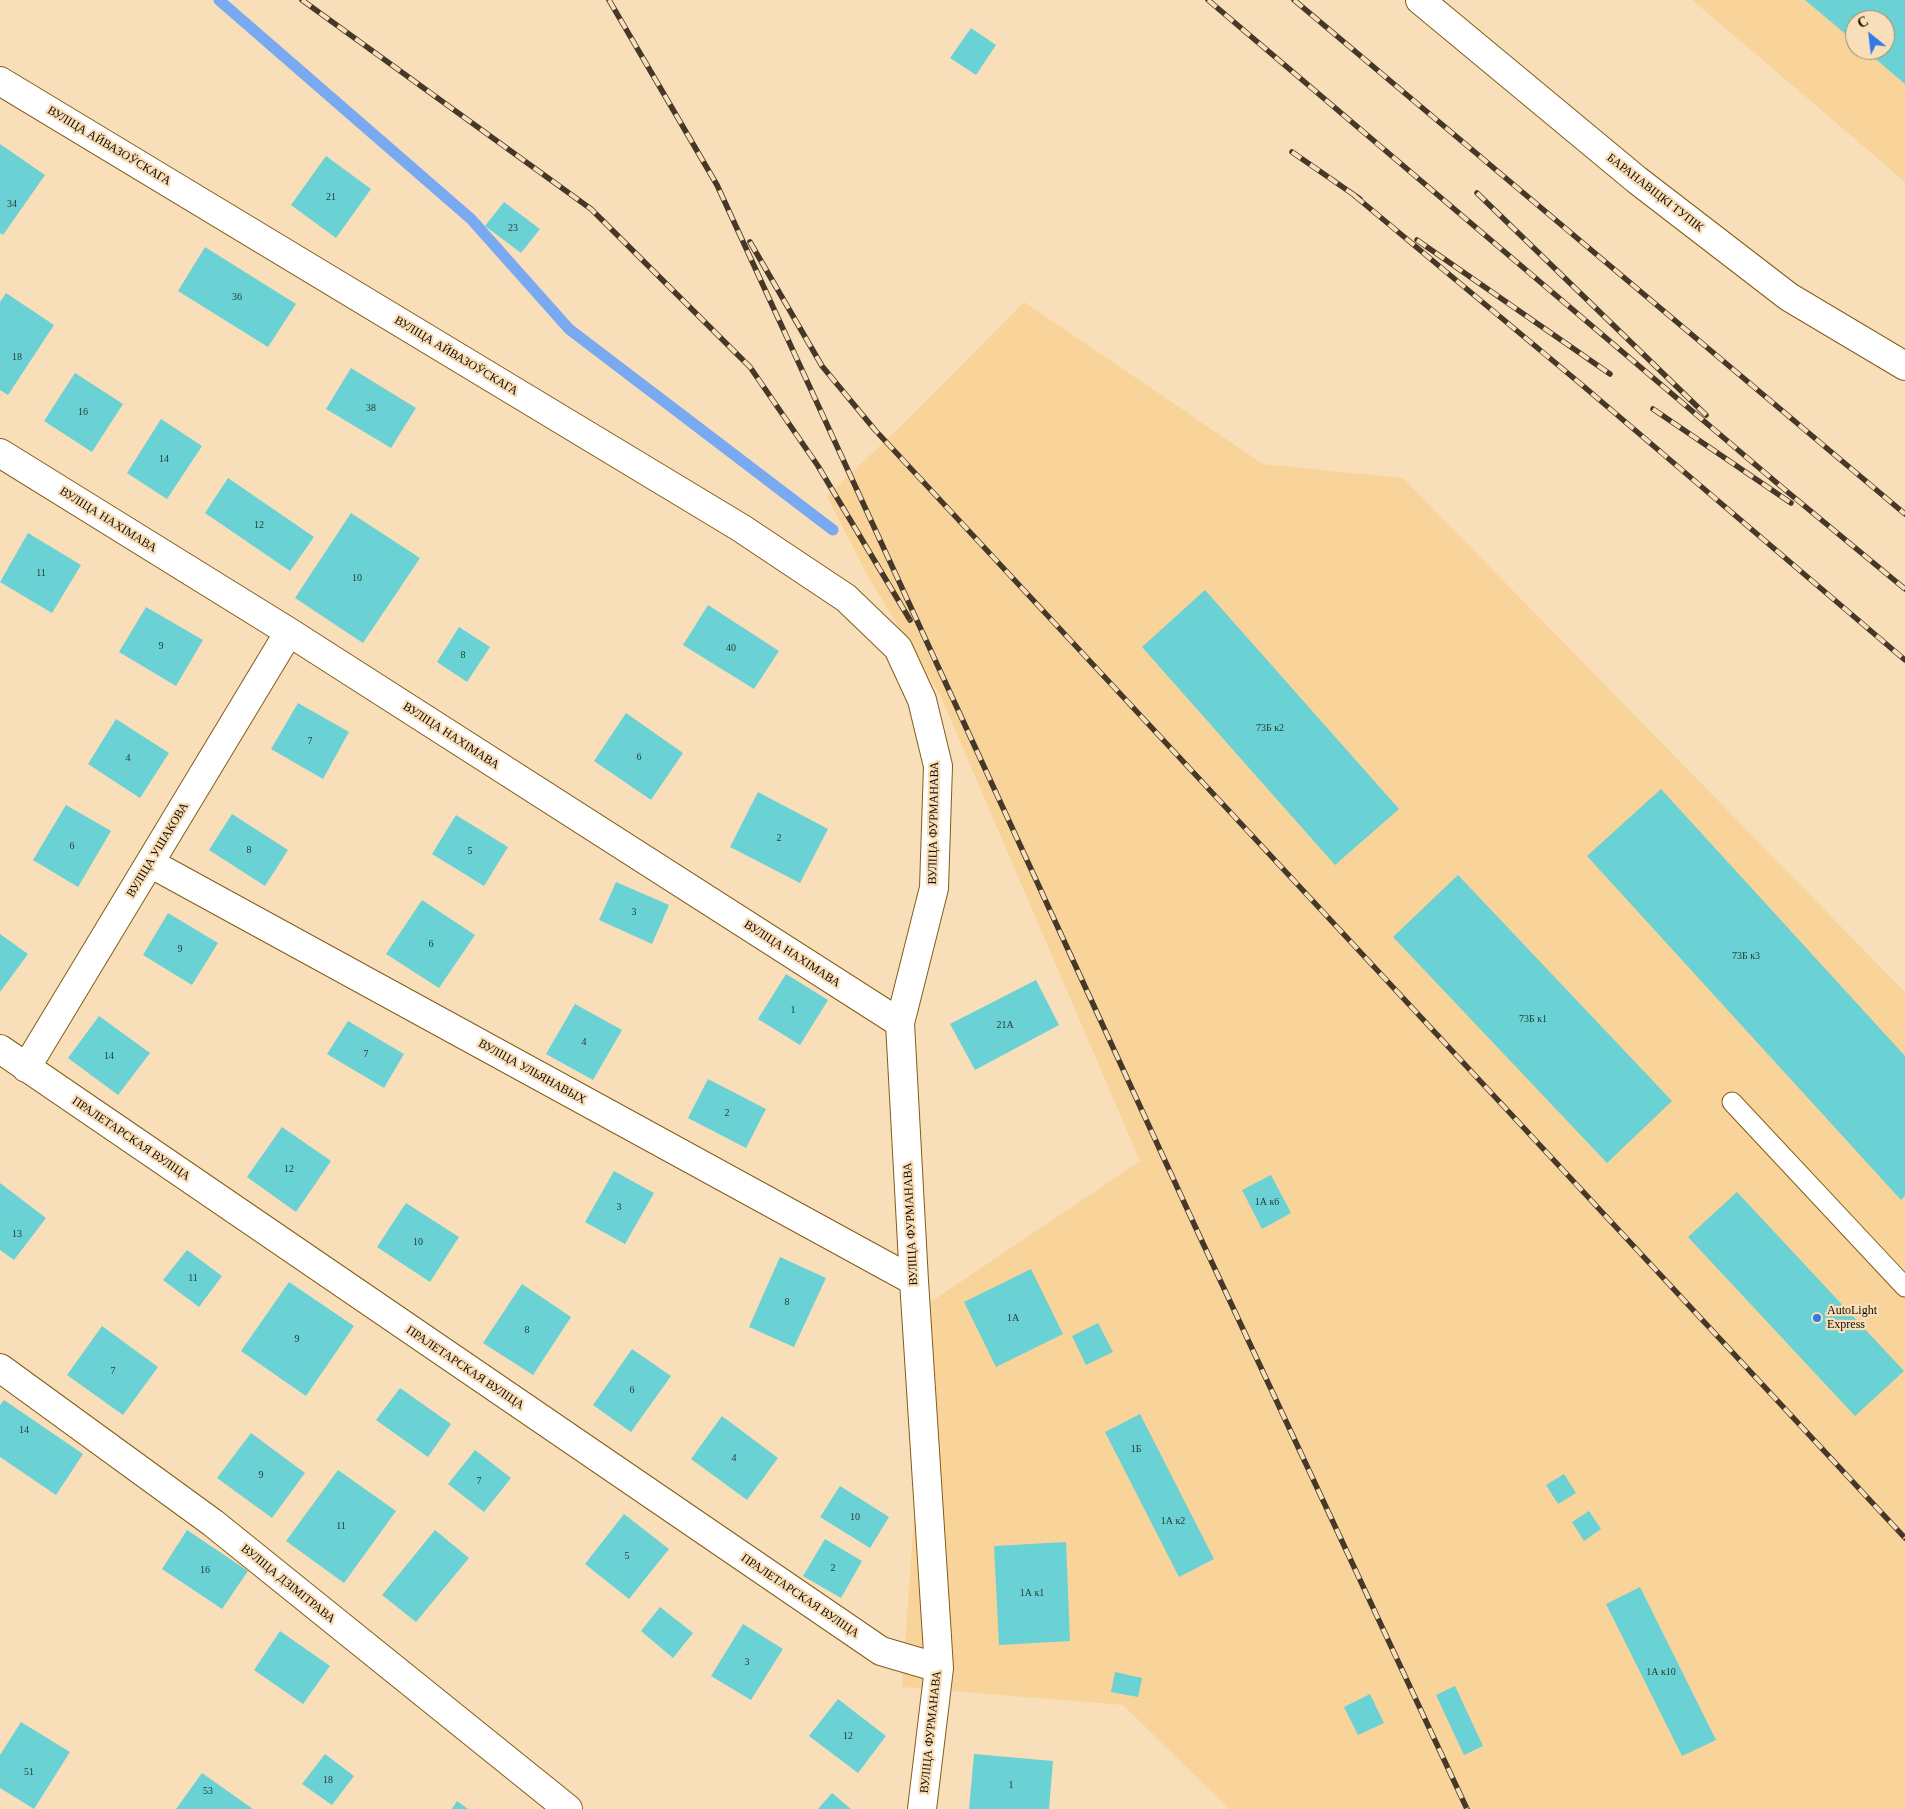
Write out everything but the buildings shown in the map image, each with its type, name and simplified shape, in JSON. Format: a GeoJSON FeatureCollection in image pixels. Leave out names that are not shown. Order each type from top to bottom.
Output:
{"type":"FeatureCollection","features":[{"type":"Feature","properties":{"kind":"street","name":"БАРАНАВІЦКІ ТУПІК"},"geometry":{"type":"LineString","coordinates":[[1420,0],[1637,180],[1789,297],[1905,366]]}},
{"type":"Feature","properties":{"kind":"street","name":"ВУЛІЦА АЙВАЗОЎСКАГА"},"geometry":{"type":"LineString","coordinates":[[0,81],[741,528],[846,598],[898,648]]}},
{"type":"Feature","properties":{"kind":"street","name":"ВУЛІЦА НАХІМАВА"},"geometry":{"type":"LineString","coordinates":[[0,453],[289,632],[900,1022]]}},
{"type":"Feature","properties":{"kind":"street","name":"ВУЛІЦА УШАКОВА"},"geometry":{"type":"LineString","coordinates":[[26,1068],[289,632]]}},
{"type":"Feature","properties":{"kind":"street","name":"ВУЛІЦА ФУРМАНАВА"},"geometry":{"type":"LineString","coordinates":[[898,648],[922,700],[938,766],[934,888],[900,1022],[914,1281],[939,1668],[922,1809]]}},
{"type":"Feature","properties":{"kind":"street","name":"ВУЛІЦА УЛЬЯНАВЫХ"},"geometry":{"type":"LineString","coordinates":[[150,863],[914,1281]]}},
{"type":"Feature","properties":{"kind":"street","name":"ПРАЛЕТАРСКАЯ ВУЛІЦА"},"geometry":{"type":"LineString","coordinates":[[0,1049],[881,1652],[939,1668]]}},
{"type":"Feature","properties":{"kind":"street","name":"ВУЛІЦА ДЗІМІТРАВА"},"geometry":{"type":"LineString","coordinates":[[0,1368],[213,1523],[568,1809]]}},
{"type":"Feature","properties":{"kind":"lane"},"geometry":{"type":"LineString","coordinates":[[1732,1102],[1905,1287]]}},
{"type":"Feature","properties":{"kind":"shaded area"},"geometry":{"type":"Polygon","coordinates":[[[1692,0],[1905,0],[1905,182],[1692,0]]]}},
{"type":"Feature","properties":{"kind":"shaded area"},"geometry":{"type":"Polygon","coordinates":[[[1024,302],[1263,464],[1403,478],[1905,992],[1905,1809],[1229,1809],[1123,1705],[902,1687],[929,1303],[1140,1161],[941,697],[866,573],[827,496],[905,422],[1024,302]]]}},
{"type":"Feature","properties":{"kind":"waterway"},"geometry":{"type":"LineString","coordinates":[[219,0],[471,219],[569,329],[833,530]]}},
{"type":"Feature","properties":{"kind":"railway"},"geometry":{"type":"LineString","coordinates":[[302,0],[591,209],[750,367],[818,466],[910,620]]}},
{"type":"Feature","properties":{"kind":"railway"},"geometry":{"type":"LineString","coordinates":[[609,0],[717,185],[1200,1237],[1467,1809]]}},
{"type":"Feature","properties":{"kind":"railway"},"geometry":{"type":"LineString","coordinates":[[1208,0],[1784,489],[1905,589]]}},
{"type":"Feature","properties":{"kind":"railway"},"geometry":{"type":"LineString","coordinates":[[1294,0],[1905,514]]}},
{"type":"Feature","properties":{"kind":"railway"},"geometry":{"type":"LineString","coordinates":[[1292,152],[1360,199]]}},
{"type":"Feature","properties":{"kind":"railway"},"geometry":{"type":"LineString","coordinates":[[1477,193],[1706,415]]}},
{"type":"Feature","properties":{"kind":"railway"},"geometry":{"type":"LineString","coordinates":[[1355,196],[1582,385],[1905,660]]}},
{"type":"Feature","properties":{"kind":"railway"},"geometry":{"type":"LineString","coordinates":[[1417,240],[1610,374]]}},
{"type":"Feature","properties":{"kind":"railway"},"geometry":{"type":"LineString","coordinates":[[750,242],[822,366],[875,430],[1905,1538]]}},
{"type":"Feature","properties":{"kind":"railway"},"geometry":{"type":"LineString","coordinates":[[1653,409],[1791,503]]}},
{"type":"Feature","properties":{"kind":"place","name":"AutoLight Express"},"geometry":{"type":"Point","coordinates":[1817,1318]}}]}
